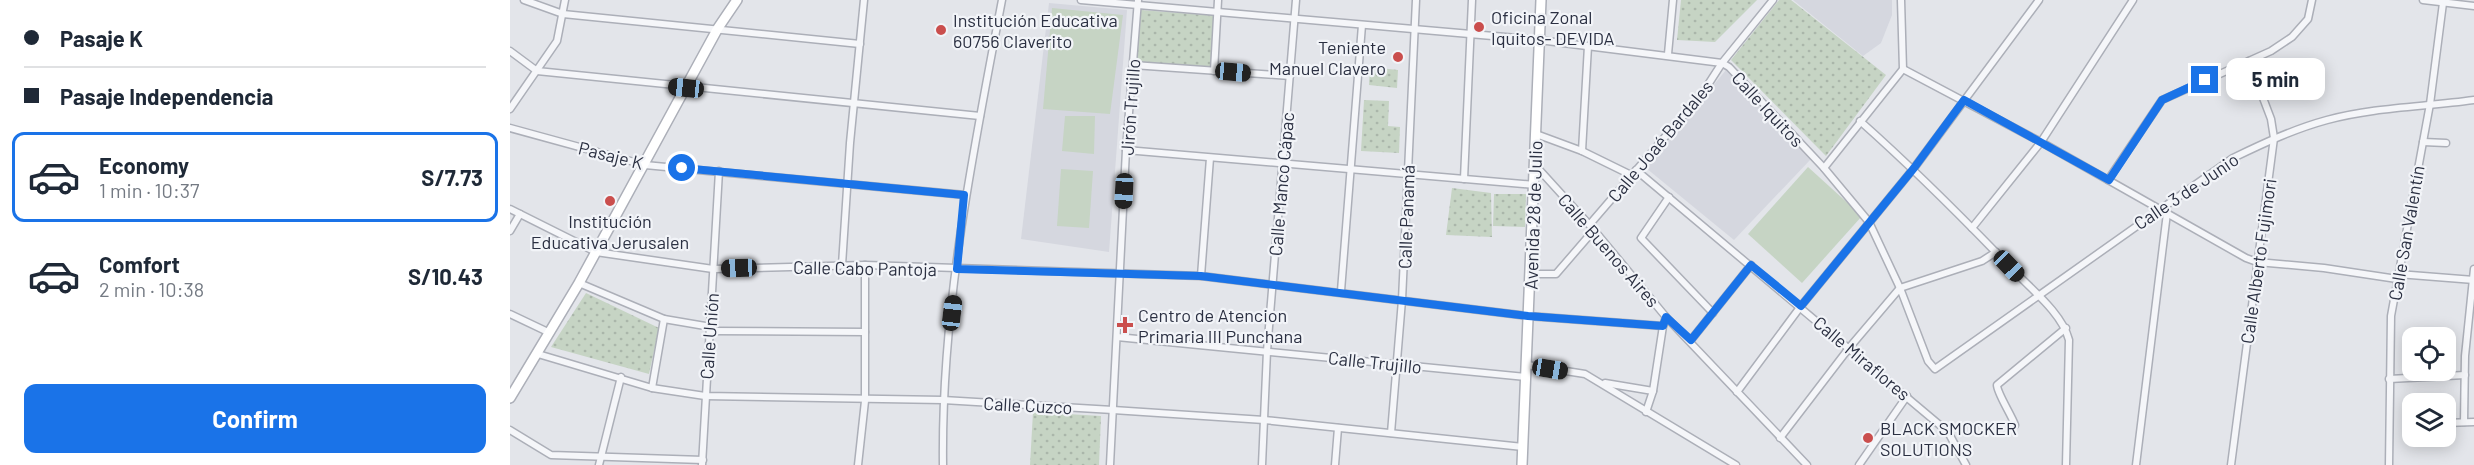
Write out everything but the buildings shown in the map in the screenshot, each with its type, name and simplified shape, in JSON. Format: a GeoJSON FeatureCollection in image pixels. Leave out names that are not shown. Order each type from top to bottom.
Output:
{"type":"FeatureCollection","features":[{"type":"Feature","properties":{"kind":"main road"},"geometry":{"type":"LineString","coordinates":[[510,398],[579,283],[718,28],[736,0]]}},
{"type":"Feature","properties":{"kind":"main road","name":"Avenida 28 de Julio"},"geometry":{"type":"LineString","coordinates":[[1522,465],[1541,0]]}},
{"type":"Feature","properties":{"kind":"street"},"geometry":{"type":"LineString","coordinates":[[524,0],[563,14],[860,44]]}},
{"type":"Feature","properties":{"kind":"street"},"geometry":{"type":"LineString","coordinates":[[510,109],[557,41],[564,0]]}},
{"type":"Feature","properties":{"kind":"street"},"geometry":{"type":"LineString","coordinates":[[842,265],[853,105],[864,0]]}},
{"type":"Feature","properties":{"kind":"street"},"geometry":{"type":"LineString","coordinates":[[943,465],[942,400],[964,195],[1002,0]]}},
{"type":"Feature","properties":{"kind":"street","name":"Calle Iquitos"},"geometry":{"type":"LineString","coordinates":[[1081,0],[1138,3],[1217,13],[1539,40],[1668,54],[1722,63],[1729,67],[1824,168],[1869,222],[1900,288],[1928,361],[1935,369]]}},
{"type":"Feature","properties":{"kind":"street"},"geometry":{"type":"LineString","coordinates":[[1214,70],[1218,0]]}},
{"type":"Feature","properties":{"kind":"street","name":"Calle Manco Cápac"},"geometry":{"type":"LineString","coordinates":[[1262,465],[1267,351],[1296,0]]}},
{"type":"Feature","properties":{"kind":"street","name":"Calle Panamá"},"geometry":{"type":"LineString","coordinates":[[1391,433],[1402,300],[1416,0]]}},
{"type":"Feature","properties":{"kind":"street"},"geometry":{"type":"LineString","coordinates":[[1464,179],[1472,0]]}},
{"type":"Feature","properties":{"kind":"street"},"geometry":{"type":"LineString","coordinates":[[1668,54],[1673,0]]}},
{"type":"Feature","properties":{"kind":"street","name":"Calle Joaé Bardales"},"geometry":{"type":"LineString","coordinates":[[1531,274],[1556,274],[1633,172],[1702,94],[1722,63],[1773,0]]}},
{"type":"Feature","properties":{"kind":"street"},"geometry":{"type":"LineString","coordinates":[[1824,168],[1903,69],[1901,0]]}},
{"type":"Feature","properties":{"kind":"street"},"geometry":{"type":"LineString","coordinates":[[1737,392],[1801,306],[1914,168],[2039,0]]}},
{"type":"Feature","properties":{"kind":"street"},"geometry":{"type":"LineString","coordinates":[[1972,228],[2041,142],[2133,0]]}},
{"type":"Feature","properties":{"kind":"street"},"geometry":{"type":"LineString","coordinates":[[2109,180],[2162,100],[2271,51],[2300,31],[2308,19],[2312,0]]}},
{"type":"Feature","properties":{"kind":"street"},"geometry":{"type":"LineString","coordinates":[[2423,0],[2474,6]]}},
{"type":"Feature","properties":{"kind":"street","name":"Jirón Trujillo"},"geometry":{"type":"LineString","coordinates":[[1110,465],[1126,150],[1138,3]]}},
{"type":"Feature","properties":{"kind":"street","name":"Calle San Valentín"},"geometry":{"type":"LineString","coordinates":[[2389,465],[2391,316],[2430,104],[2443,3]]}},
{"type":"Feature","properties":{"kind":"street"},"geometry":{"type":"LineString","coordinates":[[1341,291],[1362,25]]}},
{"type":"Feature","properties":{"kind":"street"},"geometry":{"type":"LineString","coordinates":[[1582,151],[1588,46]]}},
{"type":"Feature","properties":{"kind":"street"},"geometry":{"type":"LineString","coordinates":[[510,51],[537,71],[853,105],[980,116]]}},
{"type":"Feature","properties":{"kind":"street","name":"Calle Alberto Fujimori"},"geometry":{"type":"LineString","coordinates":[[2231,465],[2274,138],[2271,119],[2249,61]]}},
{"type":"Feature","properties":{"kind":"street"},"geometry":{"type":"LineString","coordinates":[[1133,65],[1290,76]]}},
{"type":"Feature","properties":{"kind":"street"},"geometry":{"type":"LineString","coordinates":[[1903,69],[1964,100],[2257,262],[2397,277],[2473,280]]}},
{"type":"Feature","properties":{"kind":"street","name":"Calle 3 de Junio"},"geometry":{"type":"LineString","coordinates":[[1935,369],[2037,294],[2233,158],[2274,138],[2329,120],[2430,104],[2474,100]]}},
{"type":"Feature","properties":{"kind":"street"},"geometry":{"type":"LineString","coordinates":[[1860,121],[1914,168],[2037,294],[2066,328],[2069,340],[2066,465]]}},
{"type":"Feature","properties":{"kind":"street","name":"Pasaje K"},"geometry":{"type":"LineString","coordinates":[[510,128],[645,165],[848,182],[964,195]]}},
{"type":"Feature","properties":{"kind":"street","name":"Calle Miraflores"},"geometry":{"type":"LineString","coordinates":[[1536,134],[1633,172],[1669,197],[1948,432],[1966,465]]}},
{"type":"Feature","properties":{"kind":"street"},"geometry":{"type":"LineString","coordinates":[[2423,142],[2446,143]]}},
{"type":"Feature","properties":{"kind":"street"},"geometry":{"type":"LineString","coordinates":[[1126,150],[1535,186]]}},
{"type":"Feature","properties":{"kind":"street"},"geometry":{"type":"LineString","coordinates":[[1201,276],[1210,158]]}},
{"type":"Feature","properties":{"kind":"street","name":"Calle Buenos Aires"},"geometry":{"type":"LineString","coordinates":[[1535,165],[1592,227],[1666,317],[1691,340],[1807,465]]}},
{"type":"Feature","properties":{"kind":"street","name":"Calle Unión"},"geometry":{"type":"LineString","coordinates":[[702,463],[719,171]]}},
{"type":"Feature","properties":{"kind":"street"},"geometry":{"type":"LineString","coordinates":[[1669,197],[1641,238],[1713,312]]}},
{"type":"Feature","properties":{"kind":"street","name":"Calle Cabo Pantoja"},"geometry":{"type":"LineString","coordinates":[[510,209],[596,252],[713,270],[865,265],[1201,276],[1341,291],[1528,316],[1663,326]]}},
{"type":"Feature","properties":{"kind":"street"},"geometry":{"type":"LineString","coordinates":[[2136,465],[2167,213]]}},
{"type":"Feature","properties":{"kind":"street"},"geometry":{"type":"LineString","coordinates":[[510,231],[520,214]]}},
{"type":"Feature","properties":{"kind":"street"},"geometry":{"type":"LineString","coordinates":[[1780,438],[1849,348],[1900,288],[1982,261],[1996,252]]}},
{"type":"Feature","properties":{"kind":"street"},"geometry":{"type":"LineString","coordinates":[[858,465],[865,401],[865,265]]}},
{"type":"Feature","properties":{"kind":"street"},"geometry":{"type":"LineString","coordinates":[[1691,340],[1751,265]]}},
{"type":"Feature","properties":{"kind":"street"},"geometry":{"type":"LineString","coordinates":[[2463,422],[2465,356],[2474,269]]}},
{"type":"Feature","properties":{"kind":"street"},"geometry":{"type":"LineString","coordinates":[[579,283],[664,319],[711,329],[865,332]]}},
{"type":"Feature","properties":{"kind":"street"},"geometry":{"type":"LineString","coordinates":[[510,314],[550,333]]}},
{"type":"Feature","properties":{"kind":"street"},"geometry":{"type":"LineString","coordinates":[[1646,412],[1653,391],[1666,317]]}},
{"type":"Feature","properties":{"kind":"street"},"geometry":{"type":"LineString","coordinates":[[652,388],[664,319]]}},
{"type":"Feature","properties":{"kind":"street"},"geometry":{"type":"LineString","coordinates":[[2014,425],[1997,385],[2066,328]]}},
{"type":"Feature","properties":{"kind":"street","name":"Calle Trujillo"},"geometry":{"type":"LineString","coordinates":[[1117,337],[1526,377]]}},
{"type":"Feature","properties":{"kind":"street","name":"Calle Cuzco"},"geometry":{"type":"LineString","coordinates":[[538,354],[652,388],[705,396],[865,401],[942,400],[1113,410],[1264,420],[1523,447]]}},
{"type":"Feature","properties":{"kind":"street"},"geometry":{"type":"LineString","coordinates":[[2465,356],[2474,356]]}},
{"type":"Feature","properties":{"kind":"street"},"geometry":{"type":"LineString","coordinates":[[1527,365],[1585,374],[1736,465]]}},
{"type":"Feature","properties":{"kind":"street"},"geometry":{"type":"LineString","coordinates":[[2389,379],[2465,375]]}},
{"type":"Feature","properties":{"kind":"street"},"geometry":{"type":"LineString","coordinates":[[599,465],[621,377]]}},
{"type":"Feature","properties":{"kind":"street"},"geometry":{"type":"LineString","coordinates":[[1602,383],[1653,391]]}},
{"type":"Feature","properties":{"kind":"street"},"geometry":{"type":"LineString","coordinates":[[1859,465],[1907,396]]}},
{"type":"Feature","properties":{"kind":"street"},"geometry":{"type":"LineString","coordinates":[[2456,422],[2474,422]]}},
{"type":"Feature","properties":{"kind":"street"},"geometry":{"type":"LineString","coordinates":[[1335,465],[1338,428]]}},
{"type":"Feature","properties":{"kind":"street"},"geometry":{"type":"LineString","coordinates":[[510,430],[551,454],[702,463]]}},
{"type":"Feature","properties":{"kind":"shaded area"},"geometry":{"type":"Polygon","coordinates":[[[1793,0],[1892,0],[1892,15],[1881,43],[1863,56],[1793,0]]]}},
{"type":"Feature","properties":{"kind":"shaded area"},"geometry":{"type":"Polygon","coordinates":[[[1049,3],[1127,10],[1109,252],[1021,239],[1049,3]]]}},
{"type":"Feature","properties":{"kind":"shaded area"},"geometry":{"type":"Polygon","coordinates":[[[1726,70],[1731,72],[1811,159],[1734,240],[1646,168],[1726,70]]]}},
{"type":"Feature","properties":{"kind":"green space"},"geometry":{"type":"Polygon","coordinates":[[[1681,0],[1757,0],[1715,42],[1677,40],[1681,0]]]}},
{"type":"Feature","properties":{"kind":"green space"},"geometry":{"type":"Polygon","coordinates":[[[1779,0],[1791,0],[1886,75],[1826,156],[1731,60],[1779,0]]]}},
{"type":"Feature","properties":{"kind":"green space"},"geometry":{"type":"Polygon","coordinates":[[[1052,8],[1123,15],[1110,114],[1043,109],[1052,8]]]}},
{"type":"Feature","properties":{"kind":"green space"},"geometry":{"type":"Polygon","coordinates":[[[1141,10],[1218,16],[1217,69],[1137,62],[1141,10]]]}},
{"type":"Feature","properties":{"kind":"green space"},"geometry":{"type":"Polygon","coordinates":[[[1370,67],[1398,70],[1397,88],[1369,85],[1370,67]]]}},
{"type":"Feature","properties":{"kind":"green space"},"geometry":{"type":"Polygon","coordinates":[[[1364,100],[1389,101],[1388,126],[1400,127],[1399,153],[1361,151],[1364,100]]]}},
{"type":"Feature","properties":{"kind":"green space"},"geometry":{"type":"Polygon","coordinates":[[[1065,116],[1095,116],[1094,154],[1062,151],[1065,116]]]}},
{"type":"Feature","properties":{"kind":"green space"},"geometry":{"type":"Polygon","coordinates":[[[1808,167],[1862,216],[1802,283],[1748,234],[1808,167]]]}},
{"type":"Feature","properties":{"kind":"green space"},"geometry":{"type":"Polygon","coordinates":[[[1061,169],[1093,171],[1089,228],[1057,226],[1061,169]]]}},
{"type":"Feature","properties":{"kind":"green space"},"geometry":{"type":"Polygon","coordinates":[[[1452,188],[1491,193],[1492,237],[1446,235],[1452,188]]]}},
{"type":"Feature","properties":{"kind":"green space"},"geometry":{"type":"Polygon","coordinates":[[[1494,194],[1526,194],[1525,227],[1493,226],[1494,194]]]}},
{"type":"Feature","properties":{"kind":"green space"},"geometry":{"type":"Polygon","coordinates":[[[586,293],[659,328],[649,374],[551,347],[586,293]]]}},
{"type":"Feature","properties":{"kind":"green space"},"geometry":{"type":"Polygon","coordinates":[[[1033,412],[1101,416],[1099,465],[1030,465],[1033,412]]]}},
{"type":"Feature","properties":{"kind":"place","name":"Oficina Zonal Iquitos- DEVIDA"},"geometry":{"type":"Point","coordinates":[1479,27]}},
{"type":"Feature","properties":{"kind":"place","name":"Institución Educativa 60756 Claverito"},"geometry":{"type":"Point","coordinates":[941,30]}},
{"type":"Feature","properties":{"kind":"place","name":"Teniente Manuel Clavero"},"geometry":{"type":"Point","coordinates":[1398,57]}},
{"type":"Feature","properties":{"kind":"place","name":"Institución Educativa Jerusalen"},"geometry":{"type":"Point","coordinates":[610,201]}},
{"type":"Feature","properties":{"kind":"place","name":"Centro de Atencion Primaria III Punchana"},"geometry":{"type":"Point","coordinates":[1125,325]}},
{"type":"Feature","properties":{"kind":"place","name":"BLACK SMOCKER SOLUTIONS"},"geometry":{"type":"Point","coordinates":[1868,438]}},
{"type":"Feature","properties":{"kind":"route"},"geometry":{"type":"LineString","coordinates":[[682,168],[848,182],[964,195],[957,269],[1201,276],[1341,291],[1528,316],[1663,326],[1666,317],[1691,340],[1751,265],[1801,306],[1914,168],[1964,100],[2109,180],[2156,105],[2205,80]]}}]}
